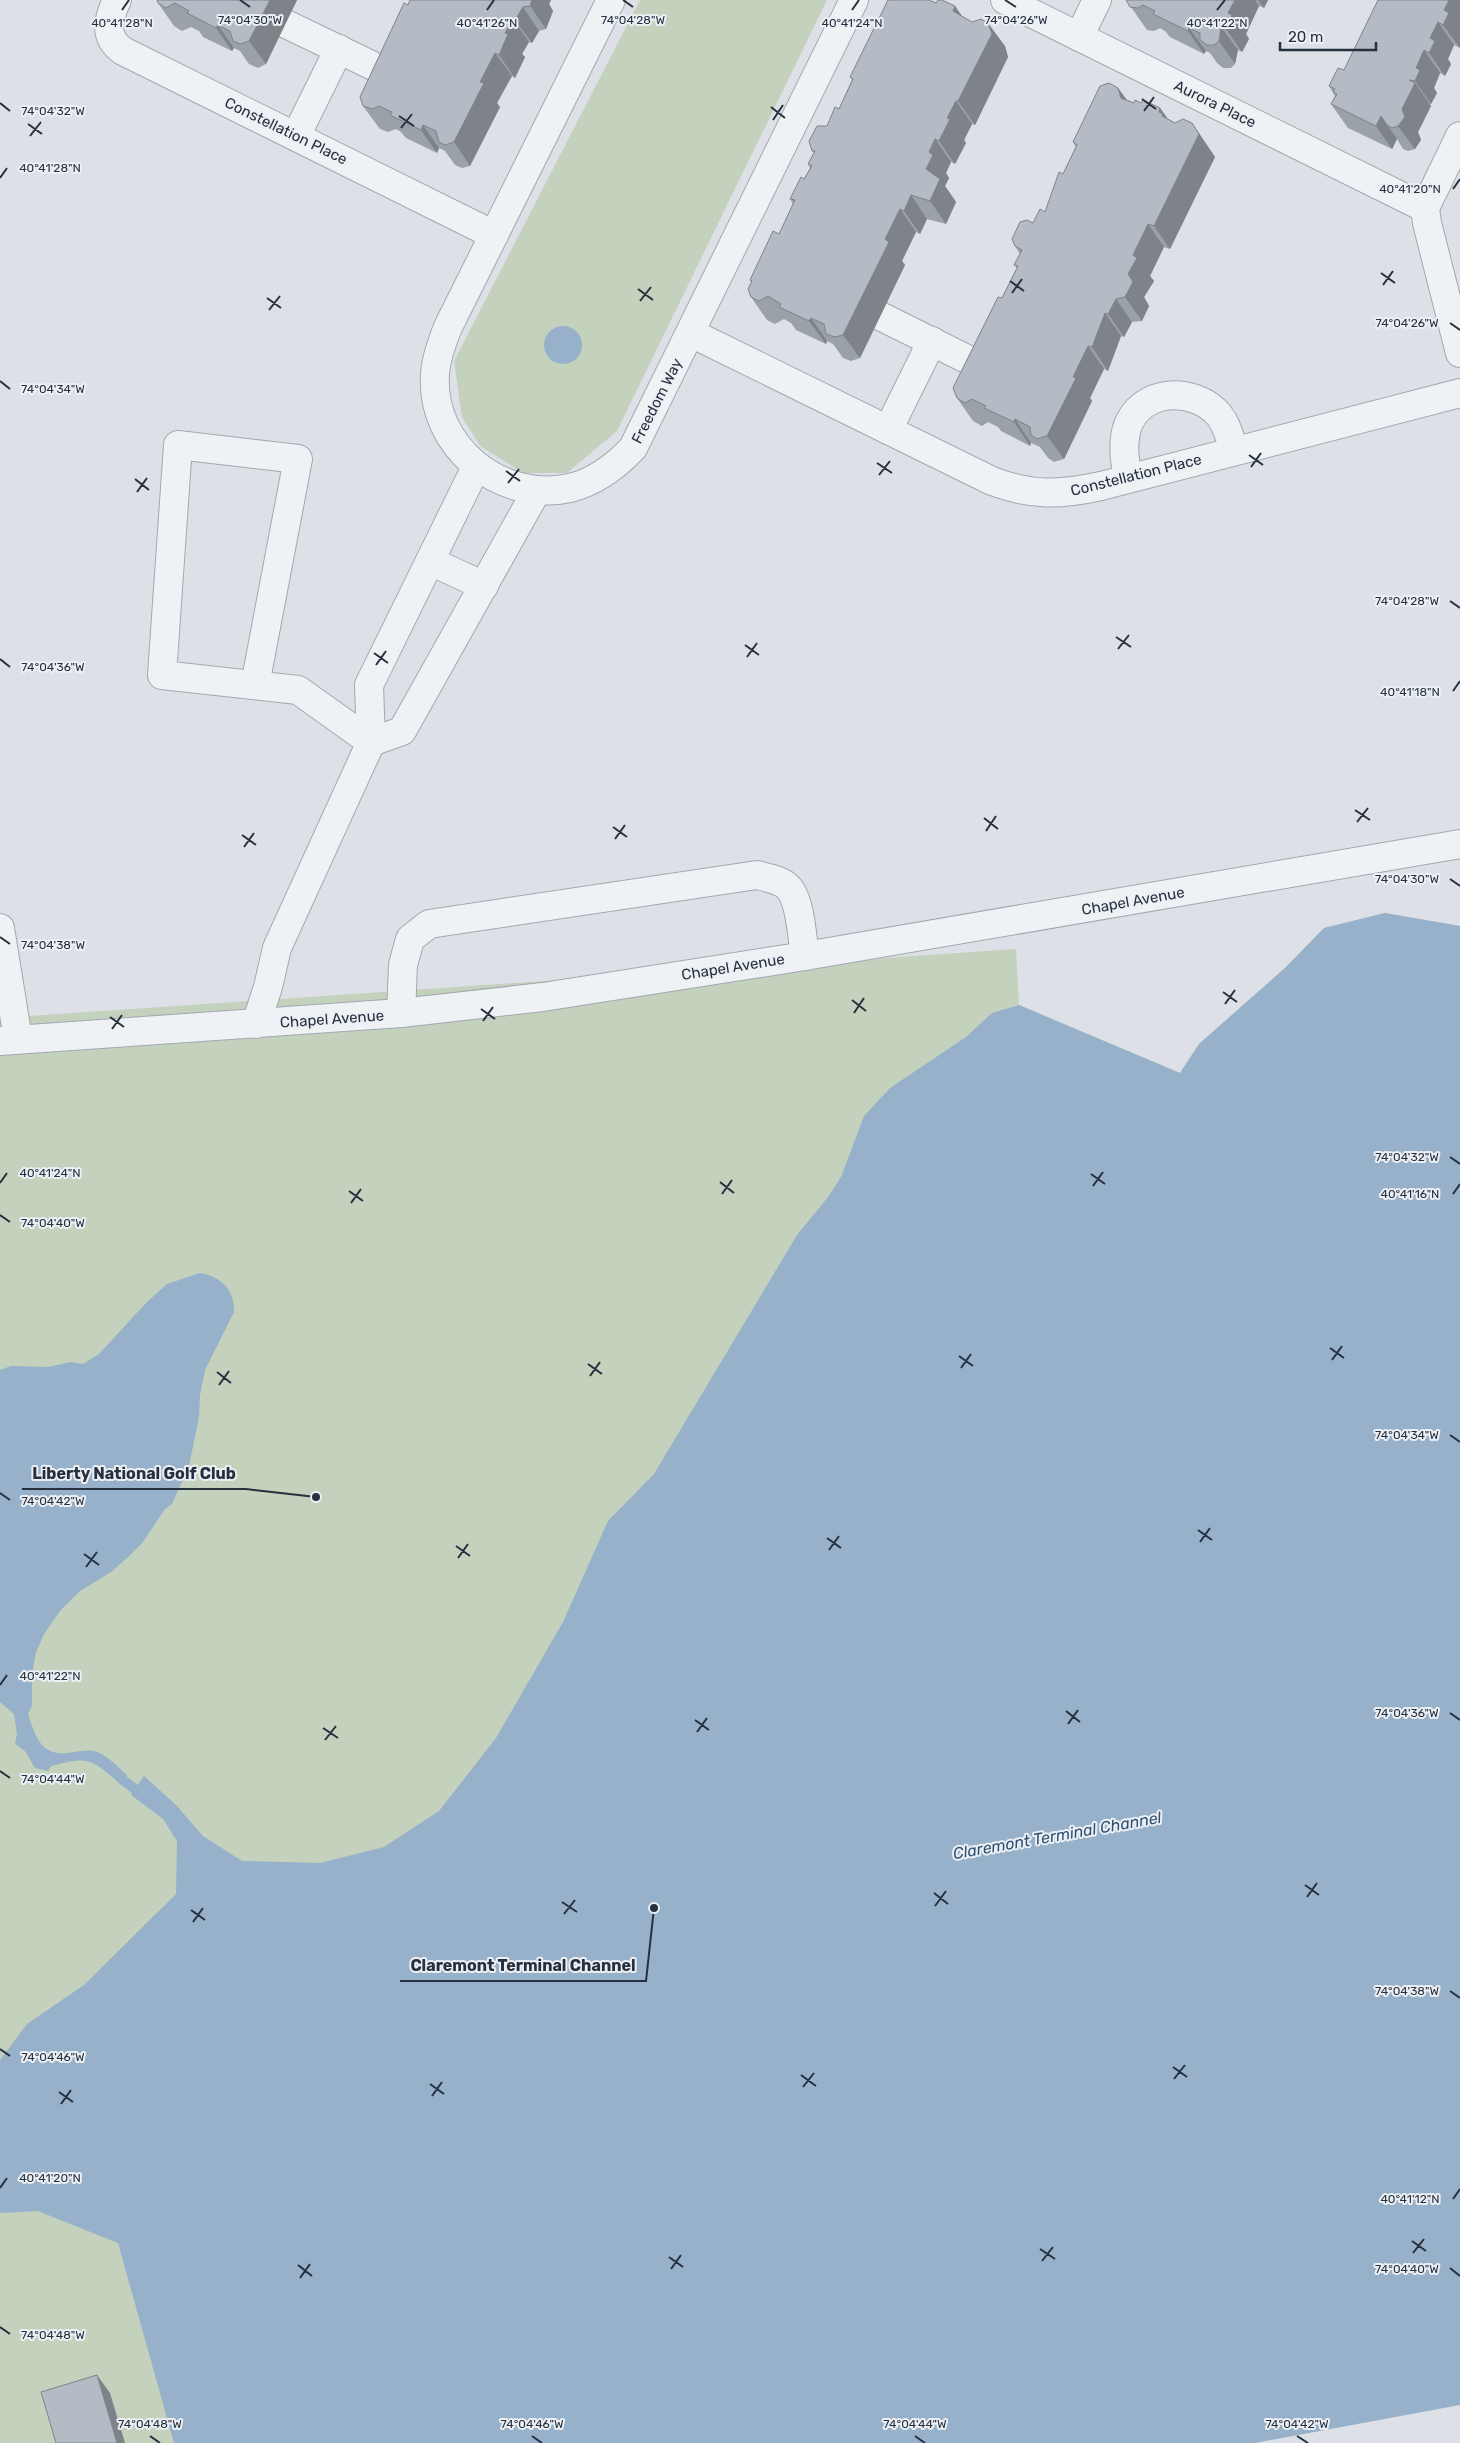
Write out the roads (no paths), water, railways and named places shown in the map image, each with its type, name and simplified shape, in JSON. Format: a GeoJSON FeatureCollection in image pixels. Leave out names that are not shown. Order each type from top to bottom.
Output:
{"type":"FeatureCollection","features":[{"type":"Feature","properties":{"kind":"street","name":"Freedom Way"},"geometry":{"type":"LineString","coordinates":[[610,0],[448,327],[437,359],[434,375],[438,405],[449,436],[476,467],[512,486],[537,490],[556,490],[579,485],[599,476],[624,458],[640,436],[854,0]]}},
{"type":"Feature","properties":{"kind":"street","name":"Aurora Place"},"geometry":{"type":"LineString","coordinates":[[1005,0],[1425,208]]}},
{"type":"Feature","properties":{"kind":"street"},"geometry":{"type":"LineString","coordinates":[[1079,37],[1097,0]]}},
{"type":"Feature","properties":{"kind":"street","name":"Constellation Place"},"geometry":{"type":"LineString","coordinates":[[116,3],[108,26],[110,36],[115,45],[130,55],[494,235]]}},
{"type":"Feature","properties":{"kind":"street"},"geometry":{"type":"LineString","coordinates":[[286,24],[396,77]]}},
{"type":"Feature","properties":{"kind":"street"},"geometry":{"type":"LineString","coordinates":[[296,136],[338,49]]}},
{"type":"Feature","properties":{"kind":"street"},"geometry":{"type":"LineString","coordinates":[[1460,136],[1425,208],[1460,353]]}},
{"type":"Feature","properties":{"kind":"street"},"geometry":{"type":"LineString","coordinates":[[880,316],[990,370]]}},
{"type":"Feature","properties":{"kind":"street","name":"Constellation Place"},"geometry":{"type":"LineString","coordinates":[[691,333],[992,481],[1027,492],[1060,494],[1460,393]]}},
{"type":"Feature","properties":{"kind":"street"},"geometry":{"type":"LineString","coordinates":[[888,430],[932,341]]}},
{"type":"Feature","properties":{"kind":"street"},"geometry":{"type":"LineString","coordinates":[[1129,478],[1124,454],[1128,427],[1135,415],[1156,398],[1184,396],[1210,407],[1226,427],[1234,450]]}},
{"type":"Feature","properties":{"kind":"street"},"geometry":{"type":"LineString","coordinates":[[255,686],[298,459],[178,445],[162,675],[255,686],[298,690],[371,742]]}},
{"type":"Feature","properties":{"kind":"street"},"geometry":{"type":"LineString","coordinates":[[256,1024],[268,987],[277,948],[371,742],[369,684],[476,467]]}},
{"type":"Feature","properties":{"kind":"street"},"geometry":{"type":"LineString","coordinates":[[371,742],[402,731],[537,490]]}},
{"type":"Feature","properties":{"kind":"street"},"geometry":{"type":"LineString","coordinates":[[430,561],[484,586]]}},
{"type":"Feature","properties":{"kind":"street","name":"Chapel Avenue"},"geometry":{"type":"LineString","coordinates":[[9,1040],[401,1013],[543,997],[804,956],[1460,844]]}},
{"type":"Feature","properties":{"kind":"street"},"geometry":{"type":"LineString","coordinates":[[401,1013],[402,965],[410,939],[429,924],[757,875],[776,879],[791,890],[798,912],[804,956]]}},
{"type":"Feature","properties":{"kind":"street"},"geometry":{"type":"LineString","coordinates":[[0,928],[9,1040]]}},
{"type":"Feature","properties":{"kind":"water"},"geometry":{"type":"Polygon","coordinates":[[[563,326],[577,331],[582,345],[577,359],[563,364],[549,359],[544,345],[549,331],[563,326]]]}},
{"type":"Feature","properties":{"kind":"water"},"geometry":{"type":"Polygon","coordinates":[[[1385,913],[1460,926],[1460,2405],[1255,2443],[174,2443],[118,2243],[38,2211],[0,2213],[0,2060],[27,2024],[84,1985],[176,1894],[177,1841],[163,1819],[131,1795],[144,1776],[176,1805],[203,1836],[242,1861],[320,1863],[384,1847],[439,1811],[496,1738],[563,1622],[608,1521],[654,1474],[797,1235],[828,1197],[841,1177],[864,1116],[890,1088],[966,1037],[992,1013],[1019,1005],[1180,1073],[1199,1044],[1285,968],[1324,928],[1385,913]]]}},
{"type":"Feature","properties":{"kind":"water"},"geometry":{"type":"Polygon","coordinates":[[[200,1273],[214,1277],[225,1286],[232,1297],[234,1312],[205,1370],[200,1395],[199,1417],[189,1466],[172,1504],[165,1509],[143,1542],[111,1572],[80,1591],[60,1611],[44,1634],[36,1652],[32,1674],[32,1706],[28,1714],[34,1732],[42,1745],[48,1750],[55,1752],[88,1750],[97,1752],[109,1759],[127,1775],[119,1783],[102,1768],[88,1761],[81,1760],[51,1766],[48,1771],[35,1768],[25,1751],[15,1744],[17,1734],[14,1714],[0,1702],[0,1370],[11,1366],[49,1367],[70,1362],[83,1364],[99,1354],[146,1303],[167,1284],[200,1273]]]}},
{"type":"Feature","properties":{"kind":"waterway"},"geometry":{"type":"LineString","coordinates":[[123,1780],[145,1797]]}},
{"type":"Feature","properties":{"kind":"place","name":"Liberty National Golf Club"},"geometry":{"type":"Point","coordinates":[316,1497]}},
{"type":"Feature","properties":{"kind":"place","name":"Claremont Terminal Channel"},"geometry":{"type":"Point","coordinates":[654,1908]}}]}
